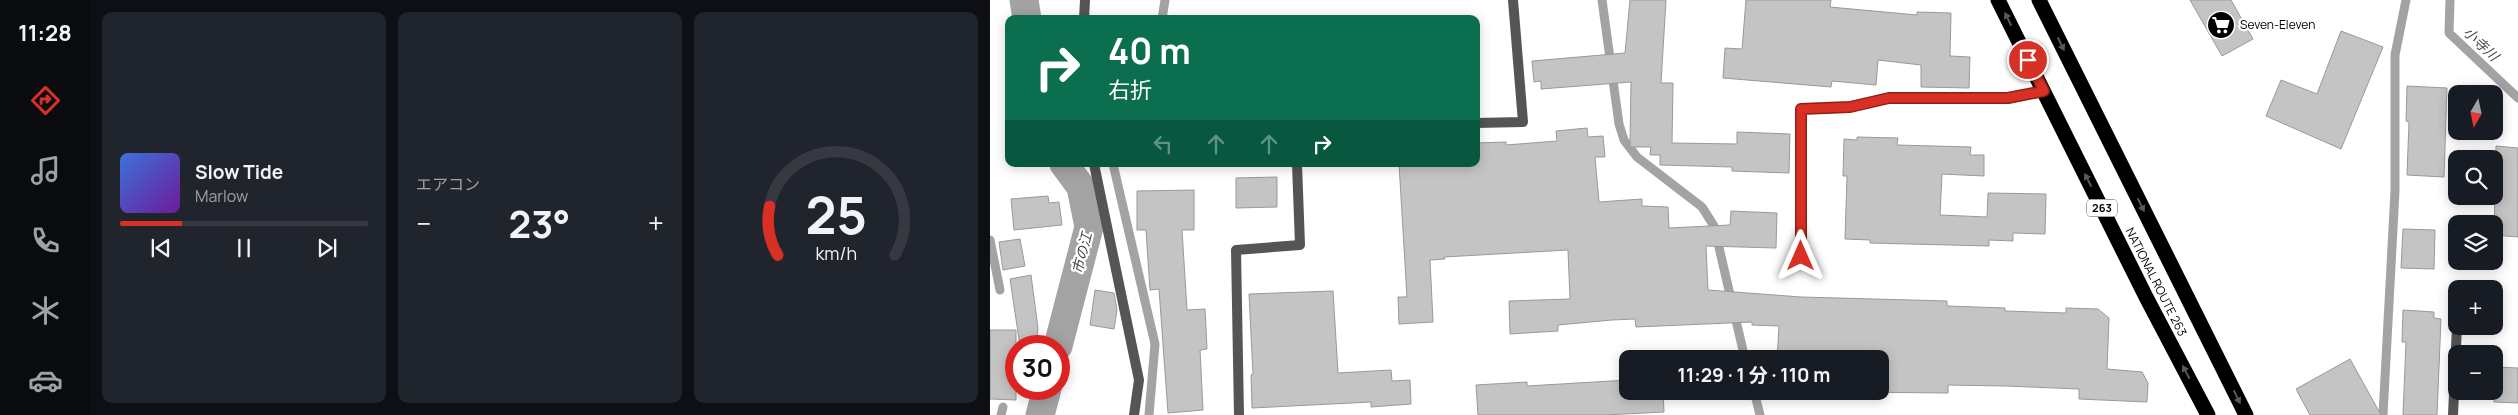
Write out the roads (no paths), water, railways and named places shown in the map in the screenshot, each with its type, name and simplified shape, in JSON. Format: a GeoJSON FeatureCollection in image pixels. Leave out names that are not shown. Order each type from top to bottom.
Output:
{"type":"FeatureCollection","features":[{"type":"Feature","properties":{"kind":"highway","name":"NATIONAL ROUTE 263"},"geometry":{"type":"LineString","coordinates":[[1998,0],[2208,415]]}},
{"type":"Feature","properties":{"kind":"highway","name":"NATIONAL ROUTE 263"},"geometry":{"type":"LineString","coordinates":[[2039,0],[2246,415]]}},
{"type":"Feature","properties":{"kind":"street"},"geometry":{"type":"LineString","coordinates":[[1084,15],[1085,0]]}},
{"type":"Feature","properties":{"kind":"street"},"geometry":{"type":"LineString","coordinates":[[1480,123],[1523,122],[1513,0]]}},
{"type":"Feature","properties":{"kind":"street"},"geometry":{"type":"LineString","coordinates":[[1801,256],[1801,109],[1850,107],[1889,98],[2008,98],[2044,91]]}},
{"type":"Feature","properties":{"kind":"street"},"geometry":{"type":"LineString","coordinates":[[1095,167],[1139,380],[1134,415]]}},
{"type":"Feature","properties":{"kind":"street"},"geometry":{"type":"LineString","coordinates":[[1240,415],[1236,250],[1300,246],[1297,167]]}},
{"type":"Feature","properties":{"kind":"street"},"geometry":{"type":"LineString","coordinates":[[2453,415],[2457,335]]}},
{"type":"Feature","properties":{"kind":"waterway","name":"市の江"},"geometry":{"type":"LineString","coordinates":[[1024,0],[1026,15]]}},
{"type":"Feature","properties":{"kind":"waterway"},"geometry":{"type":"LineString","coordinates":[[1163,15],[1165,0]]}},
{"type":"Feature","properties":{"kind":"waterway"},"geometry":{"type":"LineString","coordinates":[[1602,0],[1619,124],[1624,140],[1637,157],[1702,207],[1714,226],[1743,350]]}},
{"type":"Feature","properties":{"kind":"waterway"},"geometry":{"type":"LineString","coordinates":[[2383,415],[2395,191],[2395,55],[2406,0]]}},
{"type":"Feature","properties":{"kind":"waterway","name":"小寺川"},"geometry":{"type":"LineString","coordinates":[[2450,0],[2449,33],[2518,98]]}},
{"type":"Feature","properties":{"kind":"waterway","name":"市の江"},"geometry":{"type":"LineString","coordinates":[[1061,335],[1089,227],[1081,187],[1066,167]]}},
{"type":"Feature","properties":{"kind":"waterway"},"geometry":{"type":"LineString","coordinates":[[1114,167],[1155,344],[1149,415]]}},
{"type":"Feature","properties":{"kind":"waterway"},"geometry":{"type":"LineString","coordinates":[[990,240],[1000,290]]}},
{"type":"Feature","properties":{"kind":"waterway","name":"市の江"},"geometry":{"type":"LineString","coordinates":[[1040,415],[1044,400]]}},
{"type":"Feature","properties":{"kind":"waterway"},"geometry":{"type":"LineString","coordinates":[[1756,400],[1760,415]]}},
{"type":"Feature","properties":{"kind":"waterway"},"geometry":{"type":"LineString","coordinates":[[1001,415],[1003,407]]}},
{"type":"Feature","properties":{"kind":"place","name":"Seven-Eleven"},"geometry":{"type":"Point","coordinates":[2221,25]}}]}
